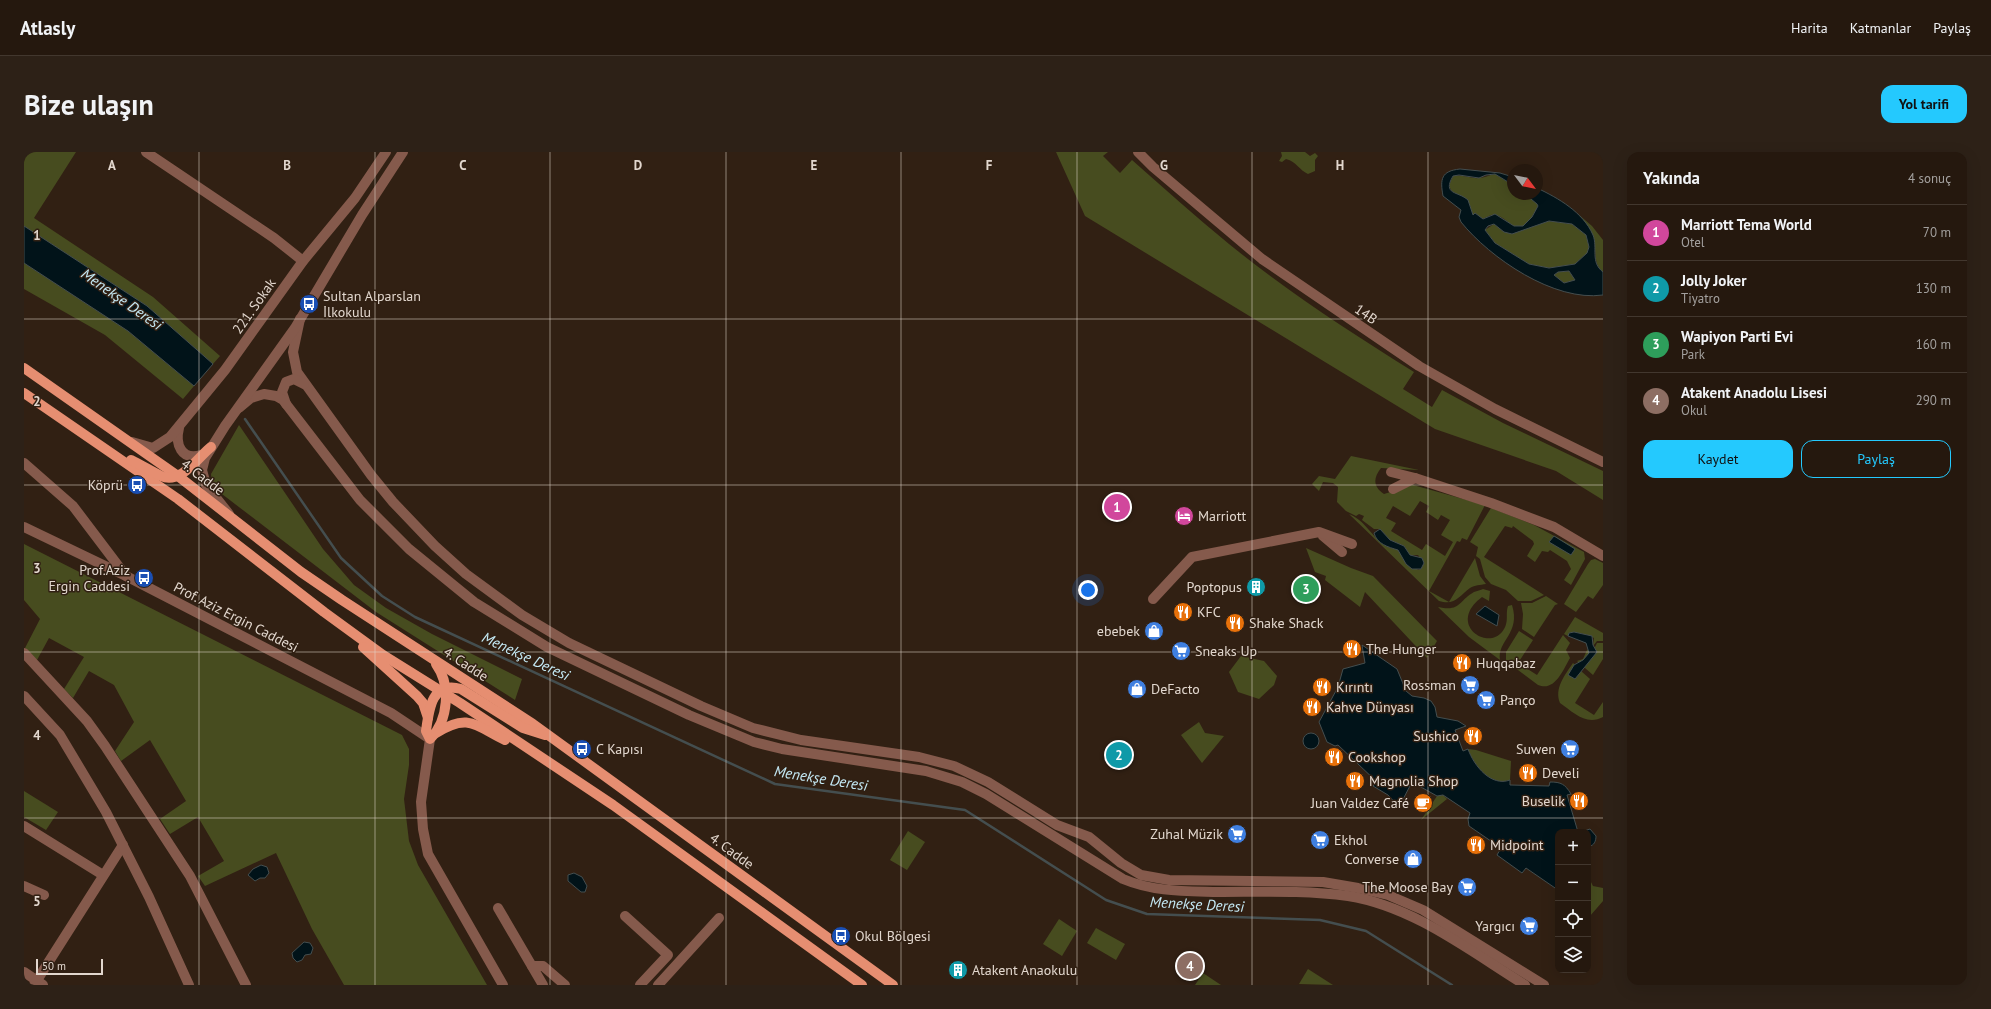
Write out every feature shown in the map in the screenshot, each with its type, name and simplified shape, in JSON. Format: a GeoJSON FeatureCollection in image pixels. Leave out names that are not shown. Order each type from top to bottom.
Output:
{"type":"FeatureCollection","features":[{"type":"Feature","properties":{"kind":"main road","name":"4. Cadde"},"geometry":{"type":"LineString","coordinates":[[24,368],[178,476],[302,572],[550,736],[893,985]]}},
{"type":"Feature","properties":{"kind":"main road"},"geometry":{"type":"LineString","coordinates":[[24,393],[178,498],[334,620],[383,655],[444,691],[613,805],[862,985]]}},
{"type":"Feature","properties":{"kind":"main road"},"geometry":{"type":"LineString","coordinates":[[107,450],[162,477],[168,478],[178,476],[211,446]]}},
{"type":"Feature","properties":{"kind":"main road"},"geometry":{"type":"LineString","coordinates":[[334,620],[417,696],[423,703],[428,718]]}},
{"type":"Feature","properties":{"kind":"main road"},"geometry":{"type":"LineString","coordinates":[[432,659],[443,674],[444,691],[433,736]]}},
{"type":"Feature","properties":{"kind":"main road"},"geometry":{"type":"LineString","coordinates":[[433,736],[426,731],[434,698],[450,686],[461,689],[523,728],[550,736]]}},
{"type":"Feature","properties":{"kind":"main road"},"geometry":{"type":"LineString","coordinates":[[433,736],[451,724],[468,722],[532,750]]}},
{"type":"Feature","properties":{"kind":"street"},"geometry":{"type":"LineString","coordinates":[[146,152],[274,238],[303,261]]}},
{"type":"Feature","properties":{"kind":"street","name":"221. Sokak"},"geometry":{"type":"LineString","coordinates":[[127,440],[153,448],[170,437],[250,336],[303,261],[355,198],[386,152]]}},
{"type":"Feature","properties":{"kind":"street"},"geometry":{"type":"LineString","coordinates":[[229,514],[206,485],[202,473],[205,458],[211,446],[300,320],[362,215],[403,152]]}},
{"type":"Feature","properties":{"kind":"street","name":"14B"},"geometry":{"type":"LineString","coordinates":[[1138,152],[1153,167],[1262,259],[1356,324],[1442,380],[1495,409],[1603,462]]}},
{"type":"Feature","properties":{"kind":"street"},"geometry":{"type":"LineString","coordinates":[[300,320],[293,352],[297,372],[371,475],[418,530],[466,574],[513,609],[548,631],[591,654],[734,721],[801,740],[938,761],[973,775],[1044,818],[1089,837],[1131,870],[1151,878],[1176,880],[1322,882],[1388,895],[1429,914],[1544,985]]}},
{"type":"Feature","properties":{"kind":"street"},"geometry":{"type":"LineString","coordinates":[[286,404],[282,392],[286,382],[297,379],[305,385]]}},
{"type":"Feature","properties":{"kind":"street"},"geometry":{"type":"LineString","coordinates":[[239,408],[251,398],[264,394],[276,396],[286,404],[360,500],[409,550],[474,602],[547,647],[689,715],[754,742],[782,749],[926,771],[962,782],[986,794],[1122,879],[1155,890],[1304,893],[1350,897],[1374,902],[1422,921],[1525,985]]}},
{"type":"Feature","properties":{"kind":"street"},"geometry":{"type":"LineString","coordinates":[[179,426],[176,439],[180,449],[184,454],[190,456],[201,455]]}},
{"type":"Feature","properties":{"kind":"street"},"geometry":{"type":"LineString","coordinates":[[24,463],[73,506],[126,576]]}},
{"type":"Feature","properties":{"kind":"street"},"geometry":{"type":"LineString","coordinates":[[1391,472],[1415,478],[1491,503],[1554,527],[1603,556]]}},
{"type":"Feature","properties":{"kind":"street"},"geometry":{"type":"LineString","coordinates":[[1392,489],[1415,478]]}},
{"type":"Feature","properties":{"kind":"street","name":"Prof. Aziz Ergin Caddesi"},"geometry":{"type":"LineString","coordinates":[[24,527],[126,576],[433,736]]}},
{"type":"Feature","properties":{"kind":"street"},"geometry":{"type":"LineString","coordinates":[[1153,599],[1192,557],[1319,532],[1352,544]]}},
{"type":"Feature","properties":{"kind":"street"},"geometry":{"type":"LineString","coordinates":[[1319,532],[1342,552]]}},
{"type":"Feature","properties":{"kind":"street"},"geometry":{"type":"LineString","coordinates":[[24,653],[88,721],[105,746],[190,876],[246,985]]}},
{"type":"Feature","properties":{"kind":"street"},"geometry":{"type":"LineString","coordinates":[[24,696],[60,734],[106,812],[189,985]]}},
{"type":"Feature","properties":{"kind":"street"},"geometry":{"type":"LineString","coordinates":[[433,736],[421,802],[423,829],[428,854],[503,985]]}},
{"type":"Feature","properties":{"kind":"street"},"geometry":{"type":"LineString","coordinates":[[24,826],[103,875]]}},
{"type":"Feature","properties":{"kind":"street"},"geometry":{"type":"LineString","coordinates":[[1074,831],[1070,840],[1075,849]]}},
{"type":"Feature","properties":{"kind":"street"},"geometry":{"type":"LineString","coordinates":[[24,972],[38,984],[103,875],[123,845]]}},
{"type":"Feature","properties":{"kind":"street"},"geometry":{"type":"LineString","coordinates":[[1088,858],[1096,858],[1100,852],[1101,846]]}},
{"type":"Feature","properties":{"kind":"street"},"geometry":{"type":"LineString","coordinates":[[24,886],[44,896]]}},
{"type":"Feature","properties":{"kind":"street"},"geometry":{"type":"LineString","coordinates":[[498,908],[543,985]]}},
{"type":"Feature","properties":{"kind":"street"},"geometry":{"type":"LineString","coordinates":[[625,916],[668,955],[640,985]]}},
{"type":"Feature","properties":{"kind":"street"},"geometry":{"type":"LineString","coordinates":[[658,985],[719,918]]}},
{"type":"Feature","properties":{"kind":"street"},"geometry":{"type":"LineString","coordinates":[[532,966],[543,966],[565,985]]}},
{"type":"Feature","properties":{"kind":"green space"},"geometry":{"type":"Polygon","coordinates":[[[24,152],[76,152],[34,218],[153,297],[220,356],[213,364],[147,306],[24,226],[24,152]]]}},
{"type":"Feature","properties":{"kind":"green space"},"geometry":{"type":"Polygon","coordinates":[[[1056,152],[1108,152],[1103,156],[1120,173],[1132,160],[1217,234],[1273,278],[1296,295],[1414,372],[1403,389],[1432,407],[1442,390],[1503,423],[1603,471],[1603,500],[1556,471],[1435,429],[1085,216],[1056,152]]]}},
{"type":"Feature","properties":{"kind":"green space"},"geometry":{"type":"Polygon","coordinates":[[[1281,152],[1305,152],[1310,156],[1315,153],[1318,156],[1315,160],[1315,171],[1308,174],[1290,160],[1286,159],[1282,162],[1279,161],[1282,156],[1281,152]]]}},
{"type":"Feature","properties":{"kind":"green space"},"geometry":{"type":"Polygon","coordinates":[[[1495,174],[1507,181],[1507,200],[1534,200],[1538,206],[1532,217],[1523,226],[1518,227],[1496,215],[1491,215],[1482,219],[1475,213],[1473,216],[1470,205],[1466,200],[1451,190],[1450,182],[1453,176],[1483,178],[1495,174]]]}},
{"type":"Feature","properties":{"kind":"green space"},"geometry":{"type":"Polygon","coordinates":[[[1578,214],[1592,226],[1603,240],[1603,272],[1597,264],[1591,235],[1578,214]]]}},
{"type":"Feature","properties":{"kind":"green space"},"geometry":{"type":"Polygon","coordinates":[[[1549,221],[1572,224],[1586,235],[1589,247],[1587,253],[1575,264],[1549,268],[1529,264],[1495,243],[1485,230],[1494,224],[1504,232],[1549,221]]]}},
{"type":"Feature","properties":{"kind":"green space"},"geometry":{"type":"Polygon","coordinates":[[[24,263],[128,331],[194,386],[183,399],[105,335],[24,289],[24,263]]]}},
{"type":"Feature","properties":{"kind":"green space"},"geometry":{"type":"Polygon","coordinates":[[[1569,271],[1575,280],[1564,283],[1554,275],[1558,272],[1569,271]]]}},
{"type":"Feature","properties":{"kind":"green space"},"geometry":{"type":"Polygon","coordinates":[[[239,425],[323,549],[354,585],[386,608],[432,634],[522,679],[515,700],[376,612],[218,491],[212,483],[211,474],[239,425]]]}},
{"type":"Feature","properties":{"kind":"green space"},"geometry":{"type":"Polygon","coordinates":[[[1351,456],[1419,470],[1381,468],[1375,482],[1380,491],[1384,494],[1413,485],[1485,505],[1467,540],[1462,538],[1460,542],[1457,541],[1429,591],[1449,602],[1439,601],[1349,514],[1362,522],[1381,543],[1401,552],[1418,570],[1421,569],[1424,563],[1418,555],[1410,555],[1404,546],[1390,540],[1380,529],[1374,529],[1362,520],[1364,516],[1359,514],[1356,516],[1346,511],[1337,502],[1338,487],[1333,483],[1323,482],[1319,491],[1312,484],[1319,476],[1335,479],[1351,456]],[[1420,501],[1410,516],[1393,506],[1386,518],[1396,523],[1391,531],[1422,550],[1426,544],[1445,556],[1453,542],[1441,535],[1450,520],[1441,515],[1438,520],[1426,512],[1429,506],[1420,501]]]}},
{"type":"Feature","properties":{"kind":"green space"},"geometry":{"type":"Polygon","coordinates":[[[1491,508],[1534,525],[1584,552],[1585,559],[1571,585],[1564,580],[1571,569],[1567,561],[1550,550],[1548,552],[1542,551],[1535,562],[1527,556],[1534,544],[1533,541],[1513,526],[1512,528],[1505,526],[1484,557],[1544,595],[1531,601],[1518,601],[1506,590],[1491,584],[1485,577],[1480,559],[1476,556],[1478,547],[1470,542],[1491,508]]]}},
{"type":"Feature","properties":{"kind":"green space"},"geometry":{"type":"Polygon","coordinates":[[[24,544],[402,735],[409,749],[409,765],[404,799],[409,841],[418,865],[487,985],[344,985],[312,929],[276,853],[205,886],[198,876],[224,861],[198,817],[170,834],[160,819],[186,801],[150,740],[121,761],[115,751],[134,722],[114,685],[89,671],[73,698],[64,689],[84,657],[49,638],[37,660],[25,648],[40,619],[24,600],[24,544]]]}},
{"type":"Feature","properties":{"kind":"green space"},"geometry":{"type":"Polygon","coordinates":[[[1306,548],[1373,576],[1437,641],[1427,658],[1365,592],[1360,607],[1325,580],[1326,576],[1315,572],[1306,548]]]}},
{"type":"Feature","properties":{"kind":"green space"},"geometry":{"type":"Polygon","coordinates":[[[1475,558],[1480,576],[1486,584],[1470,588],[1456,599],[1449,602],[1475,558]]]}},
{"type":"Feature","properties":{"kind":"green space"},"geometry":{"type":"Polygon","coordinates":[[[1595,559],[1603,563],[1603,585],[1593,599],[1588,596],[1576,612],[1564,604],[1588,564],[1591,560],[1595,559]]]}},
{"type":"Feature","properties":{"kind":"green space"},"geometry":{"type":"Polygon","coordinates":[[[1483,589],[1490,591],[1489,601],[1482,597],[1472,607],[1468,616],[1469,625],[1479,636],[1487,638],[1495,637],[1502,632],[1507,622],[1508,606],[1512,605],[1514,623],[1502,647],[1500,660],[1469,637],[1438,607],[1455,607],[1469,595],[1483,589]]]}},
{"type":"Feature","properties":{"kind":"green space"},"geometry":{"type":"Polygon","coordinates":[[[1546,596],[1558,604],[1555,605],[1534,637],[1522,629],[1523,614],[1521,603],[1532,603],[1546,596]]]}},
{"type":"Feature","properties":{"kind":"green space"},"geometry":{"type":"Polygon","coordinates":[[[1575,617],[1603,633],[1603,641],[1597,641],[1593,646],[1594,638],[1585,634],[1569,633],[1568,636],[1564,634],[1575,617]]]}},
{"type":"Feature","properties":{"kind":"green space"},"geometry":{"type":"Polygon","coordinates":[[[1519,631],[1533,640],[1518,663],[1537,675],[1563,635],[1570,643],[1566,650],[1570,658],[1558,679],[1554,683],[1544,686],[1538,685],[1506,661],[1506,652],[1519,631]]]}},
{"type":"Feature","properties":{"kind":"green space"},"geometry":{"type":"Polygon","coordinates":[[[1597,643],[1603,643],[1603,659],[1593,675],[1577,661],[1583,659],[1587,650],[1595,647],[1597,643]]]}},
{"type":"Feature","properties":{"kind":"green space"},"geometry":{"type":"Polygon","coordinates":[[[1241,656],[1264,661],[1277,676],[1274,685],[1259,699],[1238,692],[1229,672],[1241,656]]]}},
{"type":"Feature","properties":{"kind":"green space"},"geometry":{"type":"Polygon","coordinates":[[[1573,663],[1575,665],[1575,679],[1581,671],[1590,679],[1575,703],[1594,715],[1603,702],[1603,717],[1591,720],[1585,719],[1560,703],[1558,692],[1559,687],[1573,663]]]}},
{"type":"Feature","properties":{"kind":"green space"},"geometry":{"type":"Polygon","coordinates":[[[1199,722],[1205,733],[1224,736],[1202,763],[1181,735],[1199,722]]]}},
{"type":"Feature","properties":{"kind":"green space"},"geometry":{"type":"Polygon","coordinates":[[[1468,749],[1511,761],[1510,780],[1496,780],[1484,774],[1474,762],[1468,749]]]}},
{"type":"Feature","properties":{"kind":"green space"},"geometry":{"type":"Polygon","coordinates":[[[24,791],[58,812],[46,830],[24,817],[24,791]]]}},
{"type":"Feature","properties":{"kind":"green space"},"geometry":{"type":"Polygon","coordinates":[[[1443,795],[1447,799],[1421,820],[1437,796],[1443,795]]]}},
{"type":"Feature","properties":{"kind":"green space"},"geometry":{"type":"Polygon","coordinates":[[[908,831],[925,842],[907,870],[890,860],[908,831]]]}},
{"type":"Feature","properties":{"kind":"green space"},"geometry":{"type":"Polygon","coordinates":[[[1591,882],[1593,886],[1603,888],[1603,901],[1591,915],[1591,882]]]}},
{"type":"Feature","properties":{"kind":"green space"},"geometry":{"type":"Polygon","coordinates":[[[1059,919],[1077,931],[1062,956],[1043,944],[1059,919]]]}},
{"type":"Feature","properties":{"kind":"green space"},"geometry":{"type":"Polygon","coordinates":[[[1096,928],[1125,944],[1116,960],[1087,943],[1096,928]]]}},
{"type":"Feature","properties":{"kind":"green space"},"geometry":{"type":"Polygon","coordinates":[[[1308,969],[1333,985],[1299,984],[1308,969]]]}},
{"type":"Feature","properties":{"kind":"green space"},"geometry":{"type":"Polygon","coordinates":[[[1203,973],[1221,985],[1195,985],[1203,973]]]}},
{"type":"Feature","properties":{"kind":"water"},"geometry":{"type":"Polygon","coordinates":[[[1460,169],[1500,173],[1507,175],[1507,181],[1495,174],[1486,175],[1479,178],[1459,175],[1453,176],[1449,186],[1450,190],[1468,200],[1473,215],[1475,213],[1483,219],[1495,214],[1514,226],[1523,226],[1532,217],[1538,206],[1532,200],[1543,200],[1543,191],[1569,207],[1583,219],[1593,235],[1595,259],[1599,268],[1603,272],[1603,295],[1584,295],[1564,292],[1524,275],[1489,250],[1473,236],[1461,222],[1459,217],[1461,210],[1443,196],[1443,177],[1449,172],[1460,169]],[[1549,221],[1512,234],[1504,232],[1494,224],[1488,226],[1485,230],[1495,243],[1529,264],[1549,268],[1575,264],[1587,253],[1589,247],[1586,235],[1572,224],[1549,221]],[[1569,271],[1558,272],[1554,275],[1564,283],[1575,280],[1569,271]]]}},
{"type":"Feature","properties":{"kind":"water"},"geometry":{"type":"Polygon","coordinates":[[[24,226],[147,306],[213,364],[194,386],[128,331],[24,263],[24,226]]]}},
{"type":"Feature","properties":{"kind":"water"},"geometry":{"type":"Polygon","coordinates":[[[1380,529],[1390,540],[1404,546],[1410,555],[1422,558],[1424,563],[1421,569],[1412,569],[1406,564],[1398,550],[1380,542],[1375,537],[1374,533],[1380,529]]]}},
{"type":"Feature","properties":{"kind":"water"},"geometry":{"type":"Polygon","coordinates":[[[1554,536],[1575,549],[1571,555],[1549,542],[1554,536]]]}},
{"type":"Feature","properties":{"kind":"water"},"geometry":{"type":"Polygon","coordinates":[[[1485,606],[1499,615],[1497,626],[1476,614],[1485,606]]]}},
{"type":"Feature","properties":{"kind":"water"},"geometry":{"type":"Polygon","coordinates":[[[1574,632],[1592,636],[1593,645],[1597,652],[1575,679],[1568,675],[1574,665],[1583,660],[1589,653],[1586,643],[1568,636],[1569,633],[1574,632]]]}},
{"type":"Feature","properties":{"kind":"water"},"geometry":{"type":"Polygon","coordinates":[[[1362,645],[1397,669],[1406,691],[1412,696],[1431,701],[1435,707],[1437,717],[1458,721],[1466,726],[1455,730],[1463,751],[1468,749],[1474,762],[1484,774],[1490,778],[1503,781],[1510,780],[1510,785],[1549,786],[1550,782],[1554,782],[1560,783],[1567,788],[1571,794],[1567,795],[1577,829],[1555,829],[1555,888],[1526,868],[1522,873],[1497,855],[1501,848],[1469,826],[1468,819],[1470,813],[1443,795],[1437,796],[1412,782],[1399,807],[1388,795],[1373,786],[1377,782],[1338,745],[1335,746],[1327,742],[1319,722],[1338,687],[1343,669],[1365,663],[1362,645]]]}},
{"type":"Feature","properties":{"kind":"water"},"geometry":{"type":"Polygon","coordinates":[[[1311,733],[1318,738],[1319,741],[1314,748],[1311,749],[1304,744],[1303,741],[1308,734],[1311,733]]]}},
{"type":"Feature","properties":{"kind":"water"},"geometry":{"type":"Polygon","coordinates":[[[1591,830],[1596,836],[1591,846],[1591,830]]]}},
{"type":"Feature","properties":{"kind":"water"},"geometry":{"type":"Polygon","coordinates":[[[261,865],[267,867],[269,873],[265,878],[260,878],[255,881],[248,875],[253,869],[261,865]]]}},
{"type":"Feature","properties":{"kind":"water"},"geometry":{"type":"Polygon","coordinates":[[[574,873],[582,877],[587,886],[585,892],[581,892],[568,881],[568,875],[574,873]]]}},
{"type":"Feature","properties":{"kind":"water"},"geometry":{"type":"Polygon","coordinates":[[[304,942],[310,943],[313,948],[311,954],[305,955],[302,960],[297,962],[293,958],[292,953],[304,942]]]}},
{"type":"Feature","properties":{"kind":"waterway","name":"Menekşe Deresi"},"geometry":{"type":"LineString","coordinates":[[245,419],[341,558],[382,596],[415,617],[775,784],[965,810],[1106,900],[1147,914],[1320,920],[1366,931],[1452,985]]}},
{"type":"Feature","properties":{"kind":"place","name":"Sultan Alparslan İlkokulu"},"geometry":{"type":"Point","coordinates":[309,304]}},
{"type":"Feature","properties":{"kind":"place","name":"Köprü"},"geometry":{"type":"Point","coordinates":[137,485]}},
{"type":"Feature","properties":{"kind":"place","name":"Marriott Tema World"},"geometry":{"type":"Point","coordinates":[1117,507]}},
{"type":"Feature","properties":{"kind":"place","name":"Marriott"},"geometry":{"type":"Point","coordinates":[1184,516]}},
{"type":"Feature","properties":{"kind":"place","name":"Prof.Aziz Ergin Caddesi"},"geometry":{"type":"Point","coordinates":[144,578]}},
{"type":"Feature","properties":{"kind":"place","name":"Poptopus"},"geometry":{"type":"Point","coordinates":[1256,587]}},
{"type":"Feature","properties":{"kind":"place","name":"Wapiyon Parti Evi"},"geometry":{"type":"Point","coordinates":[1306,589]}},
{"type":"Feature","properties":{"kind":"place","name":"KFC"},"geometry":{"type":"Point","coordinates":[1183,612]}},
{"type":"Feature","properties":{"kind":"place","name":"Shake Shack"},"geometry":{"type":"Point","coordinates":[1235,623]}},
{"type":"Feature","properties":{"kind":"place","name":"ebebek"},"geometry":{"type":"Point","coordinates":[1154,631]}},
{"type":"Feature","properties":{"kind":"place","name":"The Hunger"},"geometry":{"type":"Point","coordinates":[1352,649]}},
{"type":"Feature","properties":{"kind":"place","name":"Sneaks Up"},"geometry":{"type":"Point","coordinates":[1181,651]}},
{"type":"Feature","properties":{"kind":"place","name":"Huqqabaz"},"geometry":{"type":"Point","coordinates":[1462,663]}},
{"type":"Feature","properties":{"kind":"place","name":"Rossman"},"geometry":{"type":"Point","coordinates":[1470,685]}},
{"type":"Feature","properties":{"kind":"place","name":"Kırıntı"},"geometry":{"type":"Point","coordinates":[1322,687]}},
{"type":"Feature","properties":{"kind":"place","name":"DeFacto"},"geometry":{"type":"Point","coordinates":[1137,689]}},
{"type":"Feature","properties":{"kind":"place","name":"Panço"},"geometry":{"type":"Point","coordinates":[1486,700]}},
{"type":"Feature","properties":{"kind":"place","name":"Kahve Dünyası"},"geometry":{"type":"Point","coordinates":[1312,707]}},
{"type":"Feature","properties":{"kind":"place","name":"Sushico"},"geometry":{"type":"Point","coordinates":[1473,736]}},
{"type":"Feature","properties":{"kind":"place","name":"C Kapısı"},"geometry":{"type":"Point","coordinates":[582,749]}},
{"type":"Feature","properties":{"kind":"place","name":"Suwen"},"geometry":{"type":"Point","coordinates":[1570,749]}},
{"type":"Feature","properties":{"kind":"place","name":"Jolly Joker"},"geometry":{"type":"Point","coordinates":[1119,755]}},
{"type":"Feature","properties":{"kind":"place","name":"Cookshop"},"geometry":{"type":"Point","coordinates":[1334,757]}},
{"type":"Feature","properties":{"kind":"place","name":"Develi"},"geometry":{"type":"Point","coordinates":[1528,773]}},
{"type":"Feature","properties":{"kind":"place","name":"Magnolia Shop"},"geometry":{"type":"Point","coordinates":[1355,781]}},
{"type":"Feature","properties":{"kind":"place","name":"Buselik"},"geometry":{"type":"Point","coordinates":[1579,801]}},
{"type":"Feature","properties":{"kind":"place","name":"Juan Valdez Café"},"geometry":{"type":"Point","coordinates":[1423,803]}},
{"type":"Feature","properties":{"kind":"place","name":"Zuhal Müzik"},"geometry":{"type":"Point","coordinates":[1237,834]}},
{"type":"Feature","properties":{"kind":"place","name":"Ekhol"},"geometry":{"type":"Point","coordinates":[1320,840]}},
{"type":"Feature","properties":{"kind":"place","name":"Midpoint"},"geometry":{"type":"Point","coordinates":[1476,845]}},
{"type":"Feature","properties":{"kind":"place","name":"Converse"},"geometry":{"type":"Point","coordinates":[1413,859]}},
{"type":"Feature","properties":{"kind":"place","name":"The Moose Bay"},"geometry":{"type":"Point","coordinates":[1467,887]}},
{"type":"Feature","properties":{"kind":"place","name":"Yargıcı"},"geometry":{"type":"Point","coordinates":[1529,926]}},
{"type":"Feature","properties":{"kind":"place","name":"Okul Bölgesi"},"geometry":{"type":"Point","coordinates":[841,936]}},
{"type":"Feature","properties":{"kind":"place","name":"Atakent Anadolu Lisesi"},"geometry":{"type":"Point","coordinates":[1190,966]}},
{"type":"Feature","properties":{"kind":"place","name":"Atakent Anaokulu"},"geometry":{"type":"Point","coordinates":[958,970]}}]}
